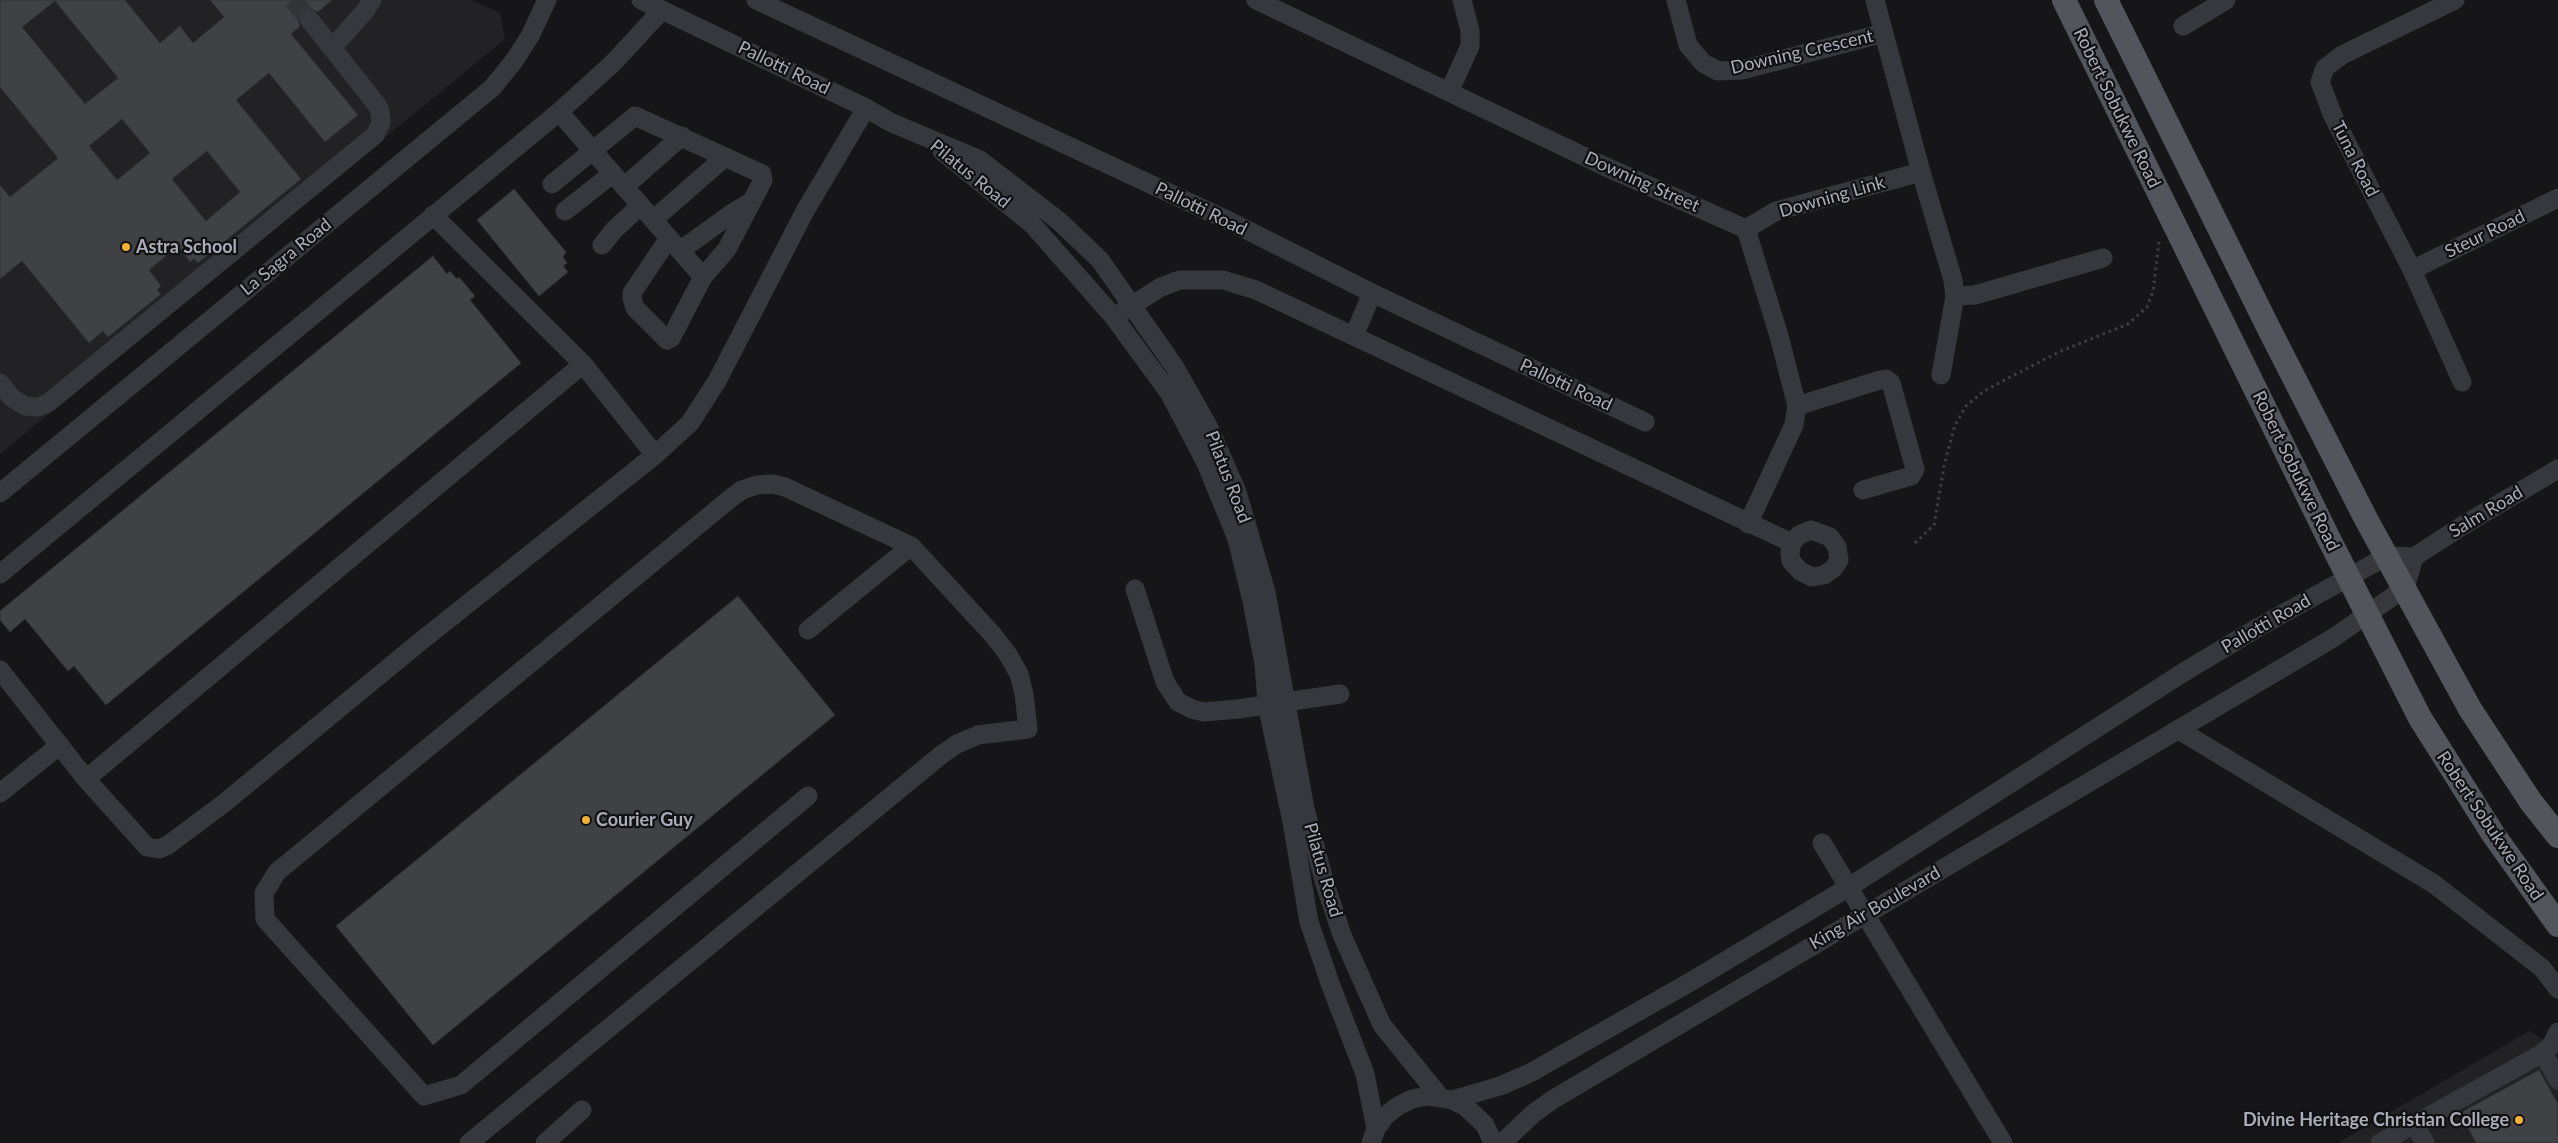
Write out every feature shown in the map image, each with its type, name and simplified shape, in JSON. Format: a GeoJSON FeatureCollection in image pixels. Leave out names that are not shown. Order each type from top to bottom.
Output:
{"type":"FeatureCollection","features":[{"type":"Feature","properties":{"kind":"main road","name":"Robert Sobukwe Road"},"geometry":{"type":"LineString","coordinates":[[2064,0],[2420,718],[2455,776],[2525,882],[2558,925]]}},
{"type":"Feature","properties":{"kind":"main road"},"geometry":{"type":"LineString","coordinates":[[2106,0],[2268,327],[2387,556],[2470,709],[2530,802],[2558,836]]}},
{"type":"Feature","properties":{"kind":"street"},"geometry":{"type":"LineString","coordinates":[[332,48],[366,11],[372,0]]}},
{"type":"Feature","properties":{"kind":"street","name":"La Sagra Road"},"geometry":{"type":"LineString","coordinates":[[0,493],[492,88],[518,55],[547,0]]}},
{"type":"Feature","properties":{"kind":"street","name":"Pallotti Road"},"geometry":{"type":"LineString","coordinates":[[642,0],[925,138]]}},
{"type":"Feature","properties":{"kind":"street","name":"Pallotti Road"},"geometry":{"type":"LineString","coordinates":[[756,0],[1227,220],[1372,293],[1645,422]]}},
{"type":"Feature","properties":{"kind":"street","name":"Downing Street"},"geometry":{"type":"LineString","coordinates":[[1256,0],[1450,90],[1604,166],[1746,229]]}},
{"type":"Feature","properties":{"kind":"street"},"geometry":{"type":"LineString","coordinates":[[1450,90],[1470,46],[1470,31],[1462,0]]}},
{"type":"Feature","properties":{"kind":"street","name":"Downing Crescent"},"geometry":{"type":"LineString","coordinates":[[1676,0],[1688,45],[1703,64],[1718,71],[1742,70],[1884,33]]}},
{"type":"Feature","properties":{"kind":"street","name":"Downing Crescent"},"geometry":{"type":"LineString","coordinates":[[1875,0],[1921,172],[1949,261],[1955,296],[1941,375]]}},
{"type":"Feature","properties":{"kind":"street"},"geometry":{"type":"LineString","coordinates":[[2182,26],[2226,0]]}},
{"type":"Feature","properties":{"kind":"street","name":"Tuna Road"},"geometry":{"type":"LineString","coordinates":[[2455,0],[2342,55],[2331,62],[2321,75],[2324,94],[2333,116],[2412,270],[2462,382]]}},
{"type":"Feature","properties":{"kind":"street"},"geometry":{"type":"LineString","coordinates":[[0,574],[559,112],[614,62],[662,10]]}},
{"type":"Feature","properties":{"kind":"street"},"geometry":{"type":"LineString","coordinates":[[0,383],[12,398],[25,406],[38,407],[48,402],[374,135],[381,124],[380,111],[309,19]]}},
{"type":"Feature","properties":{"kind":"street"},"geometry":{"type":"LineString","coordinates":[[0,670],[86,778],[147,847],[159,849],[168,845],[223,804],[421,641],[656,455],[690,423],[706,402],[805,210],[866,108]]}},
{"type":"Feature","properties":{"kind":"street"},"geometry":{"type":"LineString","coordinates":[[559,112],[703,277]]}},
{"type":"Feature","properties":{"kind":"street"},"geometry":{"type":"LineString","coordinates":[[552,184],[635,116],[762,174],[763,180],[727,248],[703,277],[671,338],[667,340],[662,338],[634,308],[632,293],[675,244],[751,202]]}},
{"type":"Feature","properties":{"kind":"street"},"geometry":{"type":"LineString","coordinates":[[566,211],[618,180],[682,136]]}},
{"type":"Feature","properties":{"kind":"street","name":"Pilatus Road"},"geometry":{"type":"LineString","coordinates":[[925,138],[980,160],[1059,221],[1100,260],[1174,366],[1210,428],[1237,492],[1266,592],[1276,703],[1292,822],[1309,922],[1365,1074],[1374,1136]]}},
{"type":"Feature","properties":{"kind":"street","name":"Pilatus Road"},"geometry":{"type":"LineString","coordinates":[[925,138],[1032,224],[1113,316],[1170,394],[1206,463],[1237,539],[1252,601],[1264,664],[1325,884],[1342,935],[1382,1025],[1446,1098]]}},
{"type":"Feature","properties":{"kind":"street"},"geometry":{"type":"LineString","coordinates":[[653,220],[725,157]]}},
{"type":"Feature","properties":{"kind":"street","name":"Downing Link"},"geometry":{"type":"LineString","coordinates":[[1746,229],[1776,211],[1921,172]]}},
{"type":"Feature","properties":{"kind":"street","name":"Steur Road"},"geometry":{"type":"LineString","coordinates":[[2412,270],[2558,198]]}},
{"type":"Feature","properties":{"kind":"street"},"geometry":{"type":"LineString","coordinates":[[602,245],[614,230],[640,206]]}},
{"type":"Feature","properties":{"kind":"street"},"geometry":{"type":"LineString","coordinates":[[433,215],[584,364],[656,455]]}},
{"type":"Feature","properties":{"kind":"street"},"geometry":{"type":"LineString","coordinates":[[1746,229],[1779,336],[1797,406],[1794,425],[1748,524]]}},
{"type":"Feature","properties":{"kind":"street"},"geometry":{"type":"LineString","coordinates":[[1955,296],[1975,295],[2103,258]]}},
{"type":"Feature","properties":{"kind":"street"},"geometry":{"type":"LineString","coordinates":[[1113,316],[1161,287],[1180,280],[1201,278],[1223,280],[1256,290],[1748,524],[1792,543]]}},
{"type":"Feature","properties":{"kind":"street"},"geometry":{"type":"LineString","coordinates":[[1354,336],[1372,293]]}},
{"type":"Feature","properties":{"kind":"street"},"geometry":{"type":"LineString","coordinates":[[86,778],[584,364]]}},
{"type":"Feature","properties":{"kind":"street"},"geometry":{"type":"LineString","coordinates":[[1797,406],[1880,380],[1886,379],[1891,383],[1915,469],[1911,476],[1863,490]]}},
{"type":"Feature","properties":{"kind":"street","name":"Salm Road"},"geometry":{"type":"LineString","coordinates":[[2414,558],[2462,526],[2558,469]]}},
{"type":"Feature","properties":{"kind":"street"},"geometry":{"type":"LineString","coordinates":[[469,1143],[941,754],[957,744],[978,735],[1028,729],[1024,694],[1019,674],[1008,653],[994,635],[911,546],[785,487],[774,484],[756,485],[742,490],[277,872],[264,893],[265,919],[424,1096],[461,1085],[808,796]]}},
{"type":"Feature","properties":{"kind":"street"},"geometry":{"type":"LineString","coordinates":[[808,630],[911,546]]}},
{"type":"Feature","properties":{"kind":"street"},"geometry":{"type":"LineString","coordinates":[[2350,578],[2387,556],[2414,558],[2405,588],[2367,614]]}},
{"type":"Feature","properties":{"kind":"street","name":"Pallotti Road"},"geometry":{"type":"LineString","coordinates":[[2184,672],[2350,578]]}},
{"type":"Feature","properties":{"kind":"street"},"geometry":{"type":"LineString","coordinates":[[1134,589],[1165,682],[1178,702],[1192,710],[1204,712],[1340,694]]}},
{"type":"Feature","properties":{"kind":"street","name":"King Air Boulevard"},"geometry":{"type":"LineString","coordinates":[[1502,1143],[1552,1100],[1864,914],[2179,730],[2333,638],[2367,614]]}},
{"type":"Feature","properties":{"kind":"street","name":"King Air Boulevard"},"geometry":{"type":"LineString","coordinates":[[1374,1136],[1385,1116],[1398,1106],[1412,1099],[1446,1098],[1500,1086],[1530,1073],[1692,981],[1849,887],[2184,672]]}},
{"type":"Feature","properties":{"kind":"street"},"geometry":{"type":"LineString","coordinates":[[2179,730],[2434,884],[2542,968],[2558,988]]}},
{"type":"Feature","properties":{"kind":"street"},"geometry":{"type":"LineString","coordinates":[[0,793],[60,745]]}},
{"type":"Feature","properties":{"kind":"street"},"geometry":{"type":"LineString","coordinates":[[1822,843],[2003,1143]]}},
{"type":"Feature","properties":{"kind":"street"},"geometry":{"type":"LineString","coordinates":[[2380,1143],[2543,1052],[2552,1044],[2558,1032]]}},
{"type":"Feature","properties":{"kind":"street"},"geometry":{"type":"LineString","coordinates":[[2543,1052],[2558,1080]]}},
{"type":"Feature","properties":{"kind":"street"},"geometry":{"type":"LineString","coordinates":[[1446,1098],[1476,1114],[1485,1124],[1493,1143]]}},
{"type":"Feature","properties":{"kind":"street"},"geometry":{"type":"LineString","coordinates":[[545,1143],[582,1110]]}},
{"type":"Feature","properties":{"kind":"street"},"geometry":{"type":"LineString","coordinates":[[2414,1124],[2425,1143]]}},
{"type":"Feature","properties":{"kind":"path"},"geometry":{"type":"LineString","coordinates":[[1915,543],[1934,525],[1944,466],[1955,426],[1966,406],[1984,391],[2059,352],[2128,324],[2147,307],[2153,292],[2160,238]]}},
{"type":"Feature","properties":{"kind":"shaded area","name":"Astra School"},"geometry":{"type":"Polygon","coordinates":[[[0,0],[472,0],[500,13],[505,39],[0,454],[0,0]]]}},
{"type":"Feature","properties":{"kind":"shaded area"},"geometry":{"type":"Polygon","coordinates":[[[2529,1031],[2558,1049],[2558,1143],[2338,1143],[2529,1031]]]}},
{"type":"Feature","properties":{"kind":"building"},"geometry":{"type":"Polygon","coordinates":[[[0,0],[125,0],[160,43],[180,26],[193,43],[224,17],[210,0],[332,0],[318,12],[308,8],[302,11],[298,20],[300,26],[291,34],[358,115],[325,142],[269,73],[236,100],[301,179],[198,263],[194,259],[190,262],[178,246],[149,270],[161,286],[157,290],[161,294],[108,337],[103,331],[89,343],[22,261],[0,279],[0,185],[10,197],[58,158],[0,87],[0,0]],[[55,1],[22,27],[85,104],[118,78],[55,1]],[[122,119],[89,146],[117,180],[150,153],[122,119]],[[207,151],[172,179],[206,221],[240,192],[207,151]]]}},
{"type":"Feature","properties":{"kind":"building"},"geometry":{"type":"Polygon","coordinates":[[[514,189],[566,252],[563,257],[567,263],[563,266],[568,272],[539,296],[477,220],[514,189]]]}},
{"type":"Feature","properties":{"kind":"building"},"geometry":{"type":"Polygon","coordinates":[[[433,256],[447,274],[450,271],[457,279],[459,277],[475,296],[470,300],[521,363],[106,705],[74,666],[68,671],[25,619],[10,632],[0,620],[0,611],[433,256]]]}},
{"type":"Feature","properties":{"kind":"building","name":"Courier Guy"},"geometry":{"type":"Polygon","coordinates":[[[738,596],[835,715],[433,1045],[336,926],[738,596]]]}},
{"type":"Feature","properties":{"kind":"building"},"geometry":{"type":"Polygon","coordinates":[[[2539,1070],[2558,1104],[2558,1143],[2476,1143],[2460,1113],[2539,1070]]]}},
{"type":"Feature","properties":{"kind":"tunnel"},"geometry":{"type":"LineString","coordinates":[[293,0],[309,19]]}},
{"type":"Feature","properties":{"kind":"place","name":"Astra School"},"geometry":{"type":"Point","coordinates":[126,247]}},
{"type":"Feature","properties":{"kind":"place","name":"Courier Guy"},"geometry":{"type":"Point","coordinates":[586,820]}},
{"type":"Feature","properties":{"kind":"place","name":"Divine Heritage Christian College"},"geometry":{"type":"Point","coordinates":[2519,1120]}}]}
